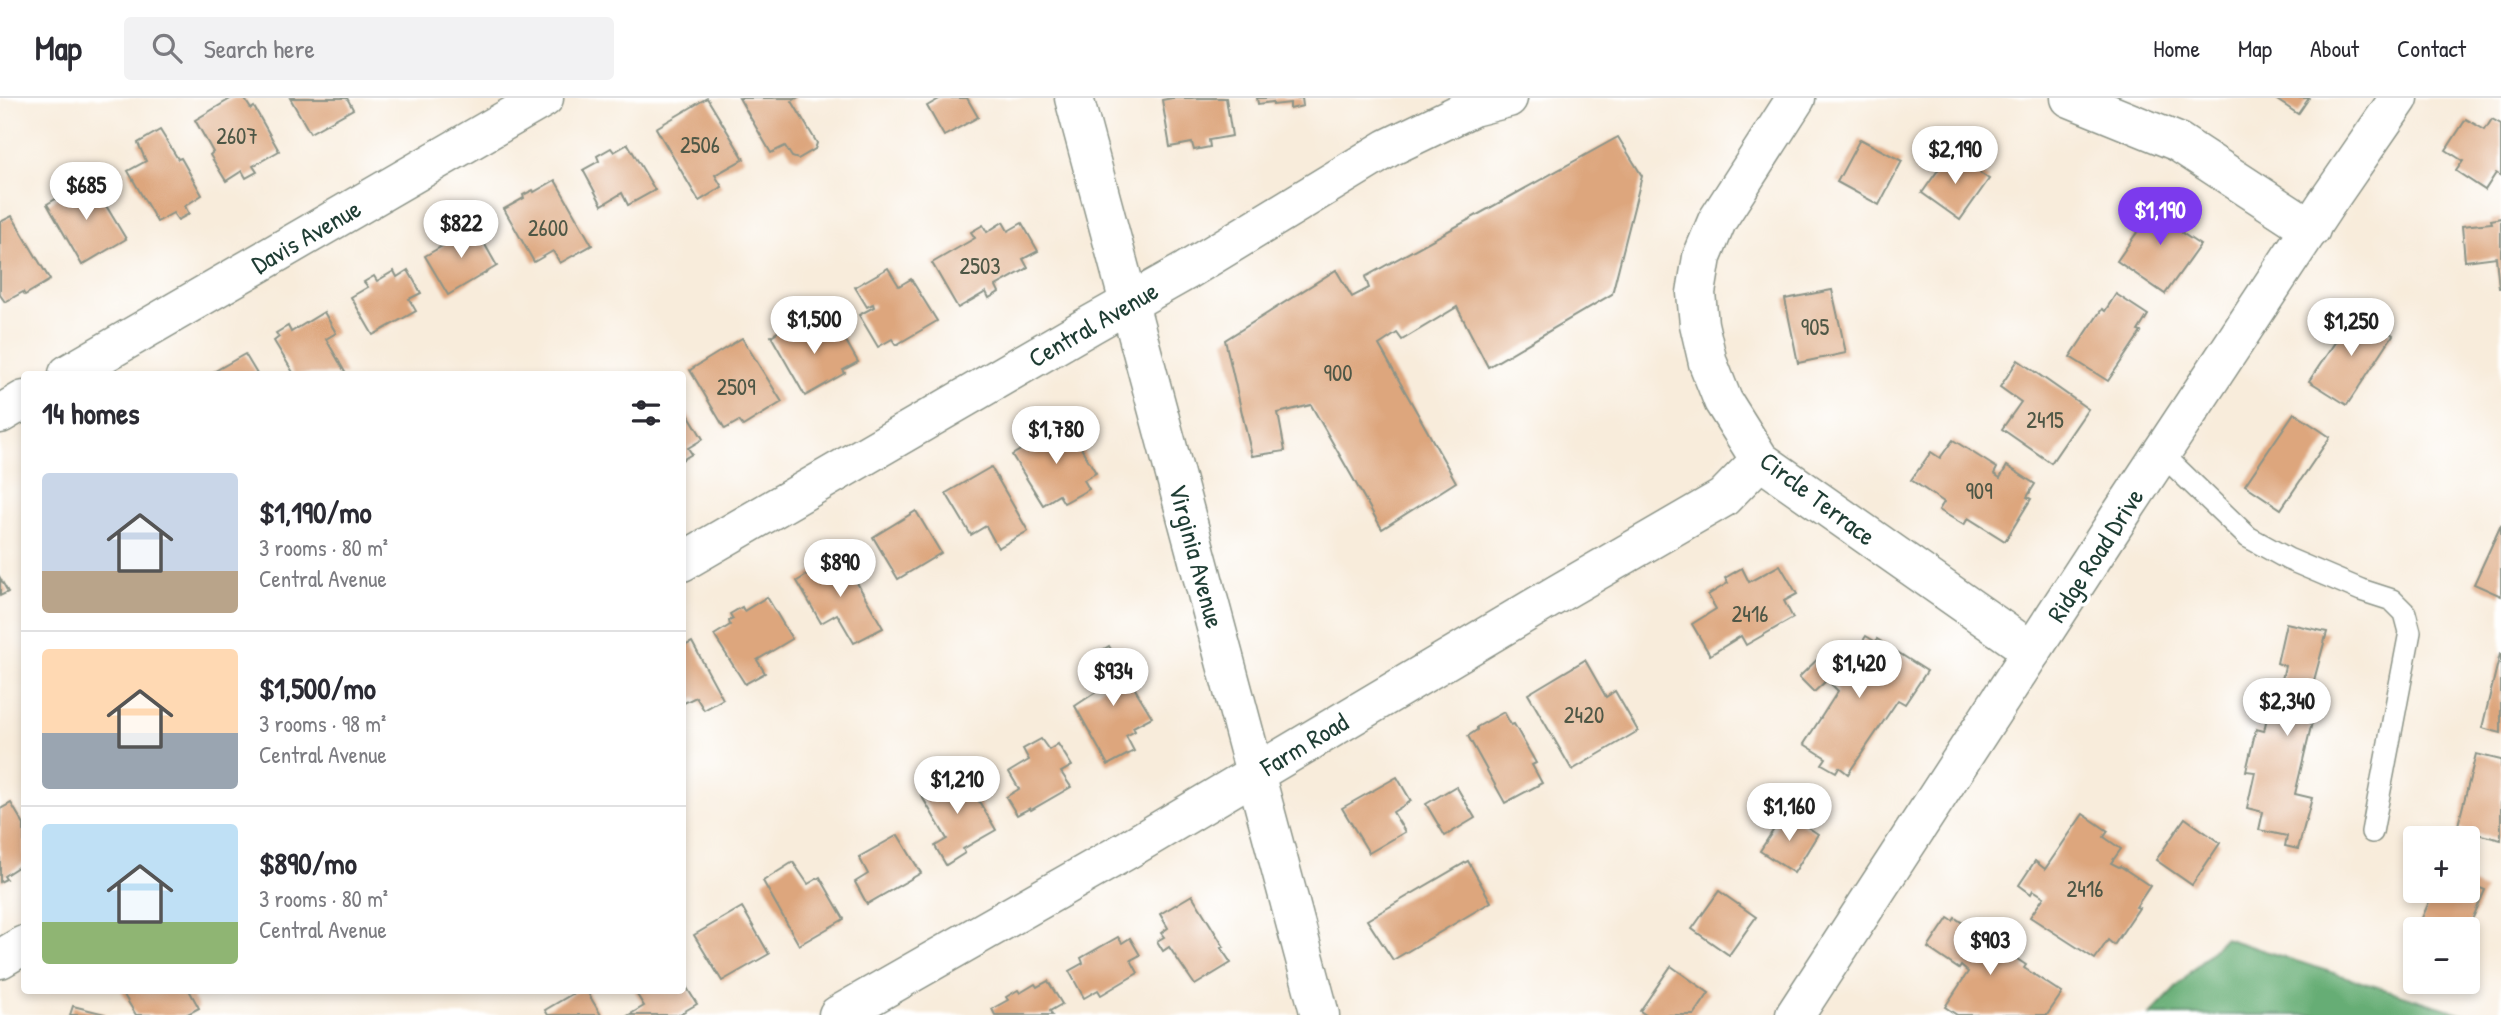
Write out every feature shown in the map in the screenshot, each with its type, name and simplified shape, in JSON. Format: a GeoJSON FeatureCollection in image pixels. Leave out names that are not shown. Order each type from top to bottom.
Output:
{"type":"FeatureCollection","features":[{"type":"Feature","properties":{"kind":"street","name":"Davis Avenue"},"geometry":{"type":"LineString","coordinates":[[73,371],[544,98]]}},
{"type":"Feature","properties":{"kind":"street","name":"Virginia Avenue"},"geometry":{"type":"LineString","coordinates":[[1074,98],[1320,1015]]}},
{"type":"Feature","properties":{"kind":"street","name":"Central Avenue"},"geometry":{"type":"LineString","coordinates":[[686,560],[1129,303],[1388,148],[1473,107],[1508,98]]}},
{"type":"Feature","properties":{"kind":"street","name":"Circle Terrace"},"geometry":{"type":"LineString","coordinates":[[1796,98],[1717,221],[1702,257],[1696,293],[1699,324],[1708,363],[1723,401],[1760,460],[2032,651]]}},
{"type":"Feature","properties":{"kind":"street"},"geometry":{"type":"LineString","coordinates":[[2070,98],[2178,142],[2311,229]]}},
{"type":"Feature","properties":{"kind":"street","name":"Ridge Road Drive"},"geometry":{"type":"LineString","coordinates":[[1795,1015],[2161,454],[2399,98]]}},
{"type":"Feature","properties":{"kind":"street"},"geometry":{"type":"LineString","coordinates":[[0,414],[21,402]]}},
{"type":"Feature","properties":{"kind":"street","name":"Farm Road"},"geometry":{"type":"LineString","coordinates":[[838,1015],[1128,850],[1723,498],[1760,460]]}},
{"type":"Feature","properties":{"kind":"street"},"geometry":{"type":"LineString","coordinates":[[0,959],[21,947]]}},
{"type":"Feature","properties":{"kind":"lane"},"geometry":{"type":"LineString","coordinates":[[2161,454],[2248,537],[2288,559],[2392,600],[2405,613],[2410,632],[2372,832]]}},
{"type":"Feature","properties":{"kind":"green space"},"geometry":{"type":"Polygon","coordinates":[[[2224,938],[2466,1015],[2150,1015],[2224,938]]]}},
{"type":"Feature","properties":{"kind":"building"},"geometry":{"type":"Polygon","coordinates":[[[232,98],[244,98],[251,109],[254,107],[279,151],[253,166],[257,172],[246,178],[242,171],[226,181],[210,155],[213,152],[195,120],[232,98]]]}},
{"type":"Feature","properties":{"kind":"building"},"geometry":{"type":"Polygon","coordinates":[[[290,98],[347,98],[353,109],[310,133],[290,98]]]}},
{"type":"Feature","properties":{"kind":"building"},"geometry":{"type":"Polygon","coordinates":[[[707,98],[744,159],[715,175],[722,187],[699,201],[656,128],[707,98]]]}},
{"type":"Feature","properties":{"kind":"building"},"geometry":{"type":"Polygon","coordinates":[[[739,98],[797,98],[792,101],[817,143],[815,149],[798,159],[792,157],[785,146],[771,153],[739,98]]]}},
{"type":"Feature","properties":{"kind":"building"},"geometry":{"type":"Polygon","coordinates":[[[941,98],[967,98],[978,117],[944,136],[927,106],[941,98]]]}},
{"type":"Feature","properties":{"kind":"building"},"geometry":{"type":"Polygon","coordinates":[[[1226,98],[1232,136],[1209,140],[1210,147],[1194,150],[1192,143],[1170,147],[1162,100],[1226,98]]]}},
{"type":"Feature","properties":{"kind":"building"},"geometry":{"type":"Polygon","coordinates":[[[1257,98],[1302,98],[1303,106],[1290,109],[1290,103],[1258,104],[1257,98]]]}},
{"type":"Feature","properties":{"kind":"building"},"geometry":{"type":"Polygon","coordinates":[[[2274,98],[2309,98],[2298,114],[2274,98]]]}},
{"type":"Feature","properties":{"kind":"building"},"geometry":{"type":"Polygon","coordinates":[[[2466,119],[2485,130],[2492,119],[2501,124],[2501,176],[2496,173],[2485,190],[2456,171],[2463,161],[2446,150],[2466,119]]]}},
{"type":"Feature","properties":{"kind":"building"},"geometry":{"type":"Polygon","coordinates":[[[160,130],[178,159],[181,158],[202,195],[185,206],[189,214],[178,220],[173,213],[157,222],[128,171],[146,161],[138,143],[160,130]]]}},
{"type":"Feature","properties":{"kind":"building"},"geometry":{"type":"Polygon","coordinates":[[[1618,137],[1642,176],[1612,294],[1488,367],[1457,307],[1402,340],[1397,333],[1379,345],[1456,482],[1382,529],[1311,405],[1278,413],[1285,451],[1252,456],[1225,340],[1336,270],[1352,297],[1369,288],[1365,277],[1618,137]]]}},
{"type":"Feature","properties":{"kind":"building"},"geometry":{"type":"Polygon","coordinates":[[[1860,139],[1902,161],[1879,205],[1837,182],[1860,139]]]}},
{"type":"Feature","properties":{"kind":"building"},"geometry":{"type":"Polygon","coordinates":[[[628,144],[655,190],[628,205],[622,193],[602,205],[583,170],[599,161],[597,156],[611,148],[614,152],[628,144]]]}},
{"type":"Feature","properties":{"kind":"building"},"geometry":{"type":"Polygon","coordinates":[[[1950,153],[1989,179],[1960,220],[1922,193],[1950,153]]]}},
{"type":"Feature","properties":{"kind":"building"},"geometry":{"type":"Polygon","coordinates":[[[90,179],[126,239],[82,265],[47,204],[90,179]]]}},
{"type":"Feature","properties":{"kind":"building"},"geometry":{"type":"Polygon","coordinates":[[[555,180],[592,245],[560,263],[553,251],[534,262],[504,209],[524,198],[523,195],[555,180]]]}},
{"type":"Feature","properties":{"kind":"building"},"geometry":{"type":"Polygon","coordinates":[[[2161,198],[2191,219],[2182,233],[2200,245],[2165,294],[2117,261],[2161,198]]]}},
{"type":"Feature","properties":{"kind":"building"},"geometry":{"type":"Polygon","coordinates":[[[12,216],[50,280],[25,295],[23,292],[5,302],[0,295],[0,222],[12,216]]]}},
{"type":"Feature","properties":{"kind":"building"},"geometry":{"type":"Polygon","coordinates":[[[2501,218],[2499,288],[2496,257],[2465,261],[2462,226],[2492,223],[2491,220],[2501,218]]]}},
{"type":"Feature","properties":{"kind":"building"},"geometry":{"type":"Polygon","coordinates":[[[1003,222],[1008,231],[1022,223],[1038,251],[1023,259],[1028,268],[996,286],[999,292],[989,298],[986,292],[958,308],[932,263],[975,238],[971,232],[983,225],[987,232],[1003,222]]]}},
{"type":"Feature","properties":{"kind":"building"},"geometry":{"type":"Polygon","coordinates":[[[475,227],[497,266],[448,295],[425,256],[444,245],[441,240],[453,233],[456,238],[475,227]]]}},
{"type":"Feature","properties":{"kind":"building"},"geometry":{"type":"Polygon","coordinates":[[[888,268],[899,286],[911,279],[937,321],[896,345],[892,339],[878,347],[859,315],[874,307],[873,304],[867,307],[855,287],[888,268]]]}},
{"type":"Feature","properties":{"kind":"building"},"geometry":{"type":"Polygon","coordinates":[[[408,270],[421,293],[409,299],[416,311],[373,335],[351,297],[368,287],[364,282],[374,276],[377,281],[394,271],[397,277],[408,270]]]}},
{"type":"Feature","properties":{"kind":"building"},"geometry":{"type":"Polygon","coordinates":[[[1832,290],[1846,353],[1798,363],[1785,299],[1832,290]]]}},
{"type":"Feature","properties":{"kind":"building"},"geometry":{"type":"Polygon","coordinates":[[[2116,294],[2148,315],[2138,331],[2141,332],[2108,381],[2070,357],[2102,309],[2105,311],[2116,294]]]}},
{"type":"Feature","properties":{"kind":"building"},"geometry":{"type":"Polygon","coordinates":[[[2357,310],[2393,335],[2347,405],[2309,381],[2357,310]]]}},
{"type":"Feature","properties":{"kind":"building"},"geometry":{"type":"Polygon","coordinates":[[[324,312],[336,333],[326,339],[344,371],[292,371],[274,341],[279,337],[276,333],[288,326],[291,332],[324,312]]]}},
{"type":"Feature","properties":{"kind":"building"},"geometry":{"type":"Polygon","coordinates":[[[798,320],[808,339],[821,332],[823,336],[838,327],[858,362],[843,370],[845,373],[805,396],[771,336],[798,320]]]}},
{"type":"Feature","properties":{"kind":"building"},"geometry":{"type":"Polygon","coordinates":[[[742,338],[782,402],[743,426],[739,421],[725,429],[690,370],[742,338]]]}},
{"type":"Feature","properties":{"kind":"building"},"geometry":{"type":"Polygon","coordinates":[[[245,354],[255,371],[215,371],[245,354]]]}},
{"type":"Feature","properties":{"kind":"building"},"geometry":{"type":"Polygon","coordinates":[[[2018,360],[2088,409],[2051,463],[2002,429],[2021,402],[2000,387],[2018,360]]]}},
{"type":"Feature","properties":{"kind":"building"},"geometry":{"type":"Polygon","coordinates":[[[686,411],[703,439],[688,448],[692,454],[686,458],[686,411]]]}},
{"type":"Feature","properties":{"kind":"building"},"geometry":{"type":"Polygon","coordinates":[[[2294,413],[2330,437],[2281,509],[2245,485],[2294,413]]]}},
{"type":"Feature","properties":{"kind":"building"},"geometry":{"type":"Polygon","coordinates":[[[1066,423],[1096,473],[1084,480],[1089,489],[1064,503],[1059,495],[1043,505],[1012,455],[1066,423]]]}},
{"type":"Feature","properties":{"kind":"building"},"geometry":{"type":"Polygon","coordinates":[[[1953,440],[1997,468],[1994,474],[2000,478],[2007,466],[2035,484],[2027,497],[2031,499],[2005,541],[1968,518],[1964,525],[1939,510],[1944,502],[1911,480],[1931,452],[1940,458],[1953,440]]]}},
{"type":"Feature","properties":{"kind":"building"},"geometry":{"type":"Polygon","coordinates":[[[991,467],[1028,531],[998,548],[986,526],[971,535],[946,493],[991,467]]]}},
{"type":"Feature","properties":{"kind":"building"},"geometry":{"type":"Polygon","coordinates":[[[916,511],[941,553],[898,579],[873,537],[916,511]]]}},
{"type":"Feature","properties":{"kind":"building"},"geometry":{"type":"Polygon","coordinates":[[[2501,525],[2501,596],[2474,584],[2501,525]]]}},
{"type":"Feature","properties":{"kind":"building"},"geometry":{"type":"Polygon","coordinates":[[[841,555],[883,628],[854,643],[837,614],[821,623],[797,581],[841,555]]]}},
{"type":"Feature","properties":{"kind":"building"},"geometry":{"type":"Polygon","coordinates":[[[1780,565],[1797,594],[1784,601],[1793,618],[1746,645],[1741,636],[1710,655],[1692,624],[1716,609],[1708,595],[1728,583],[1725,578],[1742,568],[1749,582],[1780,565]]]}},
{"type":"Feature","properties":{"kind":"building"},"geometry":{"type":"Polygon","coordinates":[[[0,578],[8,592],[0,596],[0,578]]]}},
{"type":"Feature","properties":{"kind":"building"},"geometry":{"type":"Polygon","coordinates":[[[767,597],[792,639],[757,660],[765,673],[745,684],[714,635],[730,625],[729,621],[733,619],[730,614],[742,607],[744,611],[767,597]]]}},
{"type":"Feature","properties":{"kind":"building"},"geometry":{"type":"Polygon","coordinates":[[[2286,623],[2327,632],[2309,699],[2314,700],[2309,717],[2313,718],[2295,794],[2312,798],[2298,849],[2285,846],[2287,836],[2259,830],[2263,812],[2247,808],[2255,772],[2246,771],[2256,729],[2264,731],[2269,708],[2272,709],[2276,692],[2279,693],[2285,666],[2277,663],[2286,623]]]}},
{"type":"Feature","properties":{"kind":"building"},"geometry":{"type":"Polygon","coordinates":[[[1866,636],[1876,642],[1877,639],[1927,671],[1905,704],[1898,700],[1848,774],[1839,767],[1836,772],[1822,764],[1826,758],[1804,744],[1838,691],[1827,680],[1814,692],[1799,677],[1824,653],[1838,668],[1851,676],[1859,662],[1852,658],[1866,636]]]}},
{"type":"Feature","properties":{"kind":"building"},"geometry":{"type":"Polygon","coordinates":[[[692,642],[723,699],[704,710],[696,697],[686,702],[686,645],[692,642]]]}},
{"type":"Feature","properties":{"kind":"building"},"geometry":{"type":"Polygon","coordinates":[[[1109,646],[1152,717],[1133,727],[1135,731],[1126,736],[1134,751],[1108,765],[1075,706],[1105,686],[1089,658],[1109,646]]]}},
{"type":"Feature","properties":{"kind":"building"},"geometry":{"type":"Polygon","coordinates":[[[2501,654],[2501,733],[2482,728],[2501,654]]]}},
{"type":"Feature","properties":{"kind":"building"},"geometry":{"type":"Polygon","coordinates":[[[1585,660],[1606,697],[1615,691],[1638,731],[1572,770],[1528,694],[1585,660]]]}},
{"type":"Feature","properties":{"kind":"building"},"geometry":{"type":"Polygon","coordinates":[[[1504,712],[1536,763],[1532,765],[1542,783],[1505,803],[1468,736],[1477,730],[1477,727],[1504,712]]]}},
{"type":"Feature","properties":{"kind":"building"},"geometry":{"type":"Polygon","coordinates":[[[1041,739],[1049,750],[1058,744],[1072,766],[1061,772],[1071,787],[1017,815],[1006,797],[1019,789],[1009,772],[1029,760],[1023,749],[1041,739]]]}},
{"type":"Feature","properties":{"kind":"building"},"geometry":{"type":"Polygon","coordinates":[[[2476,754],[2501,760],[2501,840],[2480,835],[2480,826],[2458,826],[2476,754]]]}},
{"type":"Feature","properties":{"kind":"building"},"geometry":{"type":"Polygon","coordinates":[[[961,771],[996,830],[963,849],[965,853],[946,865],[935,846],[947,839],[921,795],[961,771]]]}},
{"type":"Feature","properties":{"kind":"building"},"geometry":{"type":"Polygon","coordinates":[[[1397,777],[1411,801],[1393,812],[1405,832],[1369,853],[1342,808],[1397,777]]]}},
{"type":"Feature","properties":{"kind":"building"},"geometry":{"type":"Polygon","coordinates":[[[1456,786],[1475,818],[1445,836],[1426,804],[1456,786]]]}},
{"type":"Feature","properties":{"kind":"building"},"geometry":{"type":"Polygon","coordinates":[[[11,803],[21,820],[21,865],[4,876],[6,879],[0,882],[0,809],[11,803]]]}},
{"type":"Feature","properties":{"kind":"building"},"geometry":{"type":"Polygon","coordinates":[[[1785,812],[1818,834],[1794,873],[1760,851],[1785,812]]]}},
{"type":"Feature","properties":{"kind":"building"},"geometry":{"type":"Polygon","coordinates":[[[2083,814],[2108,831],[2104,837],[2121,849],[2111,863],[2150,886],[2114,945],[2108,940],[2095,959],[2030,917],[2044,897],[2033,890],[2031,894],[2019,885],[2035,861],[2045,869],[2083,814]]]}},
{"type":"Feature","properties":{"kind":"building"},"geometry":{"type":"Polygon","coordinates":[[[2185,818],[2220,843],[2192,885],[2156,860],[2185,818]]]}},
{"type":"Feature","properties":{"kind":"building"},"geometry":{"type":"Polygon","coordinates":[[[898,835],[921,873],[867,904],[855,882],[868,874],[859,857],[898,835]]]}},
{"type":"Feature","properties":{"kind":"building"},"geometry":{"type":"Polygon","coordinates":[[[1468,861],[1491,902],[1393,960],[1367,920],[1468,861]]]}},
{"type":"Feature","properties":{"kind":"building"},"geometry":{"type":"Polygon","coordinates":[[[793,862],[808,884],[820,877],[844,919],[799,945],[763,881],[793,862]]]}},
{"type":"Feature","properties":{"kind":"building"},"geometry":{"type":"Polygon","coordinates":[[[2480,888],[2485,890],[2480,901],[2480,888]]]}},
{"type":"Feature","properties":{"kind":"building"},"geometry":{"type":"Polygon","coordinates":[[[1719,891],[1756,917],[1729,955],[1692,929],[1719,891]]]}},
{"type":"Feature","properties":{"kind":"building"},"geometry":{"type":"Polygon","coordinates":[[[1192,895],[1231,963],[1195,985],[1169,947],[1163,951],[1157,941],[1164,937],[1161,933],[1168,928],[1160,914],[1192,895]]]}},
{"type":"Feature","properties":{"kind":"building"},"geometry":{"type":"Polygon","coordinates":[[[2429,903],[2479,903],[2473,917],[2422,917],[2429,903]]]}},
{"type":"Feature","properties":{"kind":"building"},"geometry":{"type":"Polygon","coordinates":[[[742,907],[769,954],[722,981],[694,935],[742,907]]]}},
{"type":"Feature","properties":{"kind":"building"},"geometry":{"type":"Polygon","coordinates":[[[1948,918],[1953,921],[1955,918],[2026,965],[2024,968],[2062,993],[2047,1015],[1957,1015],[1945,1007],[1968,972],[1928,948],[1948,918]]]}},
{"type":"Feature","properties":{"kind":"building"},"geometry":{"type":"Polygon","coordinates":[[[1118,937],[1122,943],[1130,938],[1140,955],[1131,960],[1138,973],[1101,995],[1098,990],[1084,998],[1069,971],[1083,963],[1081,958],[1118,937]]]}},
{"type":"Feature","properties":{"kind":"building"},"geometry":{"type":"Polygon","coordinates":[[[1671,966],[1709,993],[1694,1015],[1646,1015],[1640,1011],[1671,966]]]}},
{"type":"Feature","properties":{"kind":"building"},"geometry":{"type":"Polygon","coordinates":[[[1048,981],[1062,1004],[1050,1011],[1052,1015],[995,1015],[992,1009],[1008,1000],[1006,997],[1018,990],[1020,993],[1035,984],[1037,987],[1048,981]]]}},
{"type":"Feature","properties":{"kind":"building"},"geometry":{"type":"Polygon","coordinates":[[[686,986],[697,1004],[678,1015],[629,1015],[644,1006],[636,994],[686,994],[686,986]]]}},
{"type":"Feature","properties":{"kind":"building"},"geometry":{"type":"Polygon","coordinates":[[[123,994],[191,994],[199,1008],[186,1015],[136,1015],[123,994]]]}},
{"type":"Feature","properties":{"kind":"building"},"geometry":{"type":"Polygon","coordinates":[[[572,994],[588,994],[601,1015],[548,1015],[545,1010],[572,994]]]}},
{"type":"Feature","properties":{"kind":"building"},"geometry":{"type":"Polygon","coordinates":[[[73,1006],[105,1014],[105,1015],[70,1015],[73,1006]]]}}]}
